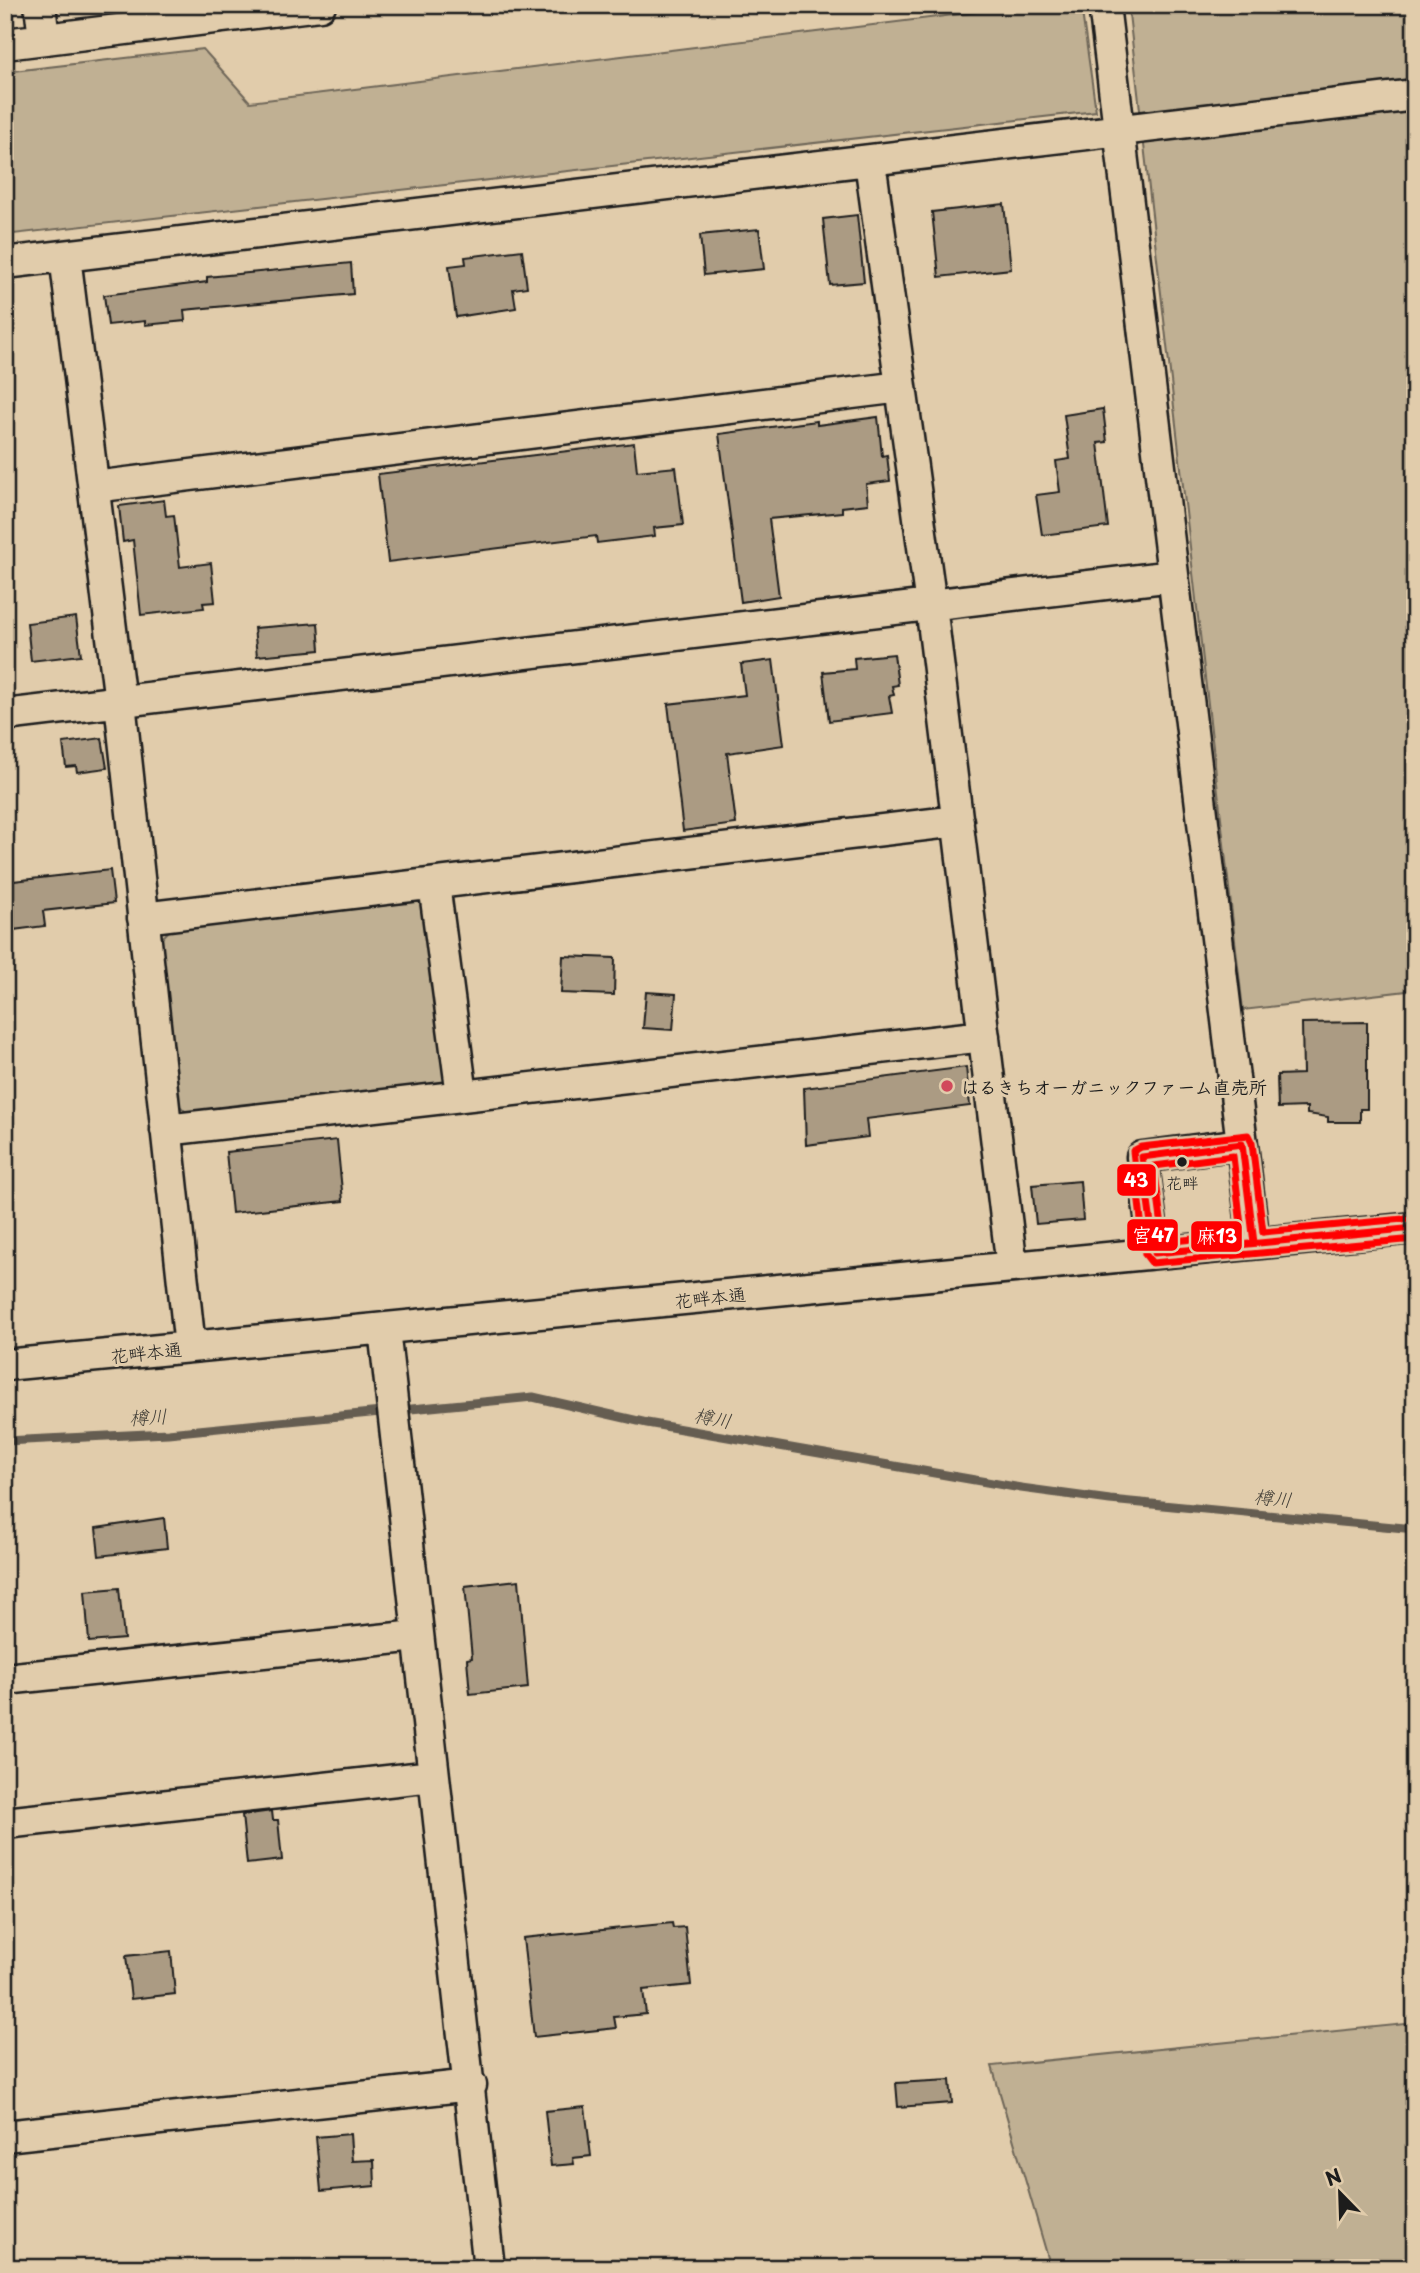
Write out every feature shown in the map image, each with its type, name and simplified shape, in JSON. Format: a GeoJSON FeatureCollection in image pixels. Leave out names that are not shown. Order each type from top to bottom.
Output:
{"type":"FeatureCollection","features":[{"type":"Feature","properties":{"kind":"street"},"geometry":{"type":"LineString","coordinates":[[40,5],[44,39]]}},
{"type":"Feature","properties":{"kind":"street"},"geometry":{"type":"LineString","coordinates":[[5,44],[320,5]]}},
{"type":"Feature","properties":{"kind":"street"},"geometry":{"type":"LineString","coordinates":[[1104,5],[1254,1243]]}},
{"type":"Feature","properties":{"kind":"street"},"geometry":{"type":"LineString","coordinates":[[5,263],[1415,95]]}},
{"type":"Feature","properties":{"kind":"street"},"geometry":{"type":"LineString","coordinates":[[870,161],[931,605],[1012,1267]]}},
{"type":"Feature","properties":{"kind":"street"},"geometry":{"type":"LineString","coordinates":[[65,257],[120,702],[190,1348]]}},
{"type":"Feature","properties":{"kind":"street"},"geometry":{"type":"LineString","coordinates":[[94,487],[901,387]]}},
{"type":"Feature","properties":{"kind":"street"},"geometry":{"type":"LineString","coordinates":[[5,715],[1172,576]]}},
{"type":"Feature","properties":{"kind":"street"},"geometry":{"type":"LineString","coordinates":[[143,918],[958,821]]}},
{"type":"Feature","properties":{"kind":"street"},"geometry":{"type":"LineString","coordinates":[[433,884],[462,1096]]}},
{"type":"Feature","properties":{"kind":"street"},"geometry":{"type":"LineString","coordinates":[[166,1130],[984,1036]]}},
{"type":"Feature","properties":{"kind":"street"},"geometry":{"type":"LineString","coordinates":[[1155,1253],[1142,1157],[1242,1144]]}},
{"type":"Feature","properties":{"kind":"street","name":"花畔本通"},"geometry":{"type":"LineString","coordinates":[[5,1365],[1415,1228]]}},
{"type":"Feature","properties":{"kind":"street"},"geometry":{"type":"LineString","coordinates":[[384,1329],[433,1776],[471,2085],[489,2268]]}},
{"type":"Feature","properties":{"kind":"street"},"geometry":{"type":"LineString","coordinates":[[5,1678],[417,1636]]}},
{"type":"Feature","properties":{"kind":"street"},"geometry":{"type":"LineString","coordinates":[[5,1823],[433,1776]]}},
{"type":"Feature","properties":{"kind":"street"},"geometry":{"type":"LineString","coordinates":[[5,2136],[471,2085]]}},
{"type":"Feature","properties":{"kind":"shaded area"},"geometry":{"type":"Polygon","coordinates":[[[1034,5],[1081,5],[1096,111],[5,235],[5,72],[203,49],[250,102],[1034,5]]]}},
{"type":"Feature","properties":{"kind":"shaded area"},"geometry":{"type":"Polygon","coordinates":[[[1128,5],[1415,5],[1415,990],[1243,1010],[1128,5]]]}},
{"type":"Feature","properties":{"kind":"shaded area"},"geometry":{"type":"Polygon","coordinates":[[[423,901],[449,1075],[440,1086],[190,1116],[177,1103],[160,940],[172,928],[423,901]]]}},
{"type":"Feature","properties":{"kind":"shaded area"},"geometry":{"type":"Polygon","coordinates":[[[1415,2023],[1415,2268],[1051,2268],[992,2066],[1415,2023]]]}},
{"type":"Feature","properties":{"kind":"building"},"geometry":{"type":"Polygon","coordinates":[[[1004,204],[1011,269],[939,277],[932,212],[1004,204]]]}},
{"type":"Feature","properties":{"kind":"building"},"geometry":{"type":"Polygon","coordinates":[[[857,215],[864,282],[830,285],[823,219],[857,215]]]}},
{"type":"Feature","properties":{"kind":"building"},"geometry":{"type":"Polygon","coordinates":[[[759,229],[764,269],[704,275],[700,235],[759,229]]]}},
{"type":"Feature","properties":{"kind":"building"},"geometry":{"type":"Polygon","coordinates":[[[522,250],[527,287],[513,289],[516,308],[456,317],[449,266],[466,264],[465,257],[522,250]]]}},
{"type":"Feature","properties":{"kind":"building"},"geometry":{"type":"Polygon","coordinates":[[[351,263],[353,294],[184,310],[185,321],[108,325],[104,295],[207,282],[207,277],[351,263]]]}},
{"type":"Feature","properties":{"kind":"building"},"geometry":{"type":"Polygon","coordinates":[[[1103,409],[1107,442],[1098,443],[1108,527],[1042,535],[1036,495],[1060,492],[1056,461],[1070,459],[1064,415],[1103,409]]]}},
{"type":"Feature","properties":{"kind":"building"},"geometry":{"type":"Polygon","coordinates":[[[878,417],[882,456],[887,455],[890,481],[866,484],[868,504],[842,507],[842,512],[769,519],[779,596],[741,602],[719,434],[817,421],[817,425],[878,417]]]}},
{"type":"Feature","properties":{"kind":"building"},"geometry":{"type":"Polygon","coordinates":[[[634,443],[637,471],[676,467],[683,525],[654,528],[655,536],[597,543],[596,536],[388,562],[378,474],[634,443]]]}},
{"type":"Feature","properties":{"kind":"building"},"geometry":{"type":"Polygon","coordinates":[[[164,500],[166,516],[174,515],[180,567],[211,563],[215,602],[203,603],[204,608],[141,615],[133,540],[123,542],[119,506],[164,500]]]}},
{"type":"Feature","properties":{"kind":"building"},"geometry":{"type":"Polygon","coordinates":[[[76,617],[81,655],[31,661],[27,623],[76,617]]]}},
{"type":"Feature","properties":{"kind":"building"},"geometry":{"type":"Polygon","coordinates":[[[318,623],[320,650],[257,656],[254,628],[318,623]]]}},
{"type":"Feature","properties":{"kind":"building"},"geometry":{"type":"Polygon","coordinates":[[[894,654],[898,685],[892,686],[894,695],[889,696],[892,713],[829,721],[823,672],[855,669],[854,658],[894,654]]]}},
{"type":"Feature","properties":{"kind":"building"},"geometry":{"type":"Polygon","coordinates":[[[773,660],[784,745],[727,753],[736,824],[683,831],[668,704],[745,695],[741,664],[773,660]]]}},
{"type":"Feature","properties":{"kind":"building"},"geometry":{"type":"Polygon","coordinates":[[[102,738],[107,768],[77,772],[76,766],[66,767],[63,743],[102,738]]]}},
{"type":"Feature","properties":{"kind":"building"},"geometry":{"type":"Polygon","coordinates":[[[110,870],[114,903],[43,911],[45,926],[5,931],[5,882],[110,870]]]}},
{"type":"Feature","properties":{"kind":"building"},"geometry":{"type":"Polygon","coordinates":[[[563,956],[615,958],[614,995],[561,993],[563,956]]]}},
{"type":"Feature","properties":{"kind":"building"},"geometry":{"type":"Polygon","coordinates":[[[646,992],[676,994],[673,1030],[643,1028],[646,992]]]}},
{"type":"Feature","properties":{"kind":"building"},"geometry":{"type":"Polygon","coordinates":[[[1367,1022],[1367,1109],[1360,1109],[1360,1122],[1328,1122],[1328,1117],[1307,1114],[1307,1107],[1278,1108],[1277,1075],[1303,1074],[1302,1023],[1367,1022]]]}},
{"type":"Feature","properties":{"kind":"building"},"geometry":{"type":"Polygon","coordinates":[[[966,1067],[970,1106],[866,1119],[868,1137],[806,1145],[804,1088],[966,1067]]]}},
{"type":"Feature","properties":{"kind":"building"},"geometry":{"type":"Polygon","coordinates":[[[337,1140],[343,1201],[232,1213],[226,1152],[337,1140]]]}},
{"type":"Feature","properties":{"kind":"building"},"geometry":{"type":"Polygon","coordinates":[[[1080,1181],[1083,1220],[1036,1224],[1032,1185],[1080,1181]]]}},
{"type":"Feature","properties":{"kind":"building"},"geometry":{"type":"Polygon","coordinates":[[[164,1518],[167,1548],[99,1556],[96,1528],[164,1518]]]}},
{"type":"Feature","properties":{"kind":"building"},"geometry":{"type":"Polygon","coordinates":[[[519,1580],[528,1688],[470,1694],[467,1659],[472,1658],[465,1586],[519,1580]]]}},
{"type":"Feature","properties":{"kind":"building"},"geometry":{"type":"Polygon","coordinates":[[[119,1588],[124,1639],[89,1642],[85,1591],[119,1588]]]}},
{"type":"Feature","properties":{"kind":"building"},"geometry":{"type":"Polygon","coordinates":[[[272,1811],[273,1820],[278,1820],[282,1860],[247,1864],[242,1815],[272,1811]]]}},
{"type":"Feature","properties":{"kind":"building"},"geometry":{"type":"Polygon","coordinates":[[[672,1923],[673,1928],[685,1927],[691,1985],[643,1990],[646,2014],[614,2017],[616,2028],[534,2037],[523,1938],[672,1923]]]}},
{"type":"Feature","properties":{"kind":"building"},"geometry":{"type":"Polygon","coordinates":[[[171,1951],[175,1994],[131,1999],[126,1956],[171,1951]]]}},
{"type":"Feature","properties":{"kind":"building"},"geometry":{"type":"Polygon","coordinates":[[[950,2080],[952,2103],[898,2107],[896,2083],[950,2080]]]}},
{"type":"Feature","properties":{"kind":"building"},"geometry":{"type":"Polygon","coordinates":[[[585,2107],[591,2156],[573,2158],[574,2164],[551,2166],[545,2111],[585,2107]]]}},
{"type":"Feature","properties":{"kind":"building"},"geometry":{"type":"Polygon","coordinates":[[[350,2134],[352,2161],[374,2160],[375,2186],[321,2191],[316,2137],[350,2134]]]}},
{"type":"Feature","properties":{"kind":"waterway","name":"樽川"},"geometry":{"type":"LineString","coordinates":[[5,1441],[168,1433],[533,1397],[647,1423],[1021,1488],[1110,1500],[1415,1529]]}},
{"type":"Feature","properties":{"kind":"transit line","name":"43"},"geometry":{"type":"LineString","coordinates":[[1263,1232],[1252,1143],[1248,1135],[1141,1147],[1133,1151],[1145,1254],[1152,1263],[1415,1239]]}},
{"type":"Feature","properties":{"kind":"transit line","name":"宮47"},"geometry":{"type":"LineString","coordinates":[[1254,1243],[1242,1144],[1142,1157],[1155,1253],[1415,1228]]}},
{"type":"Feature","properties":{"kind":"transit line","name":"麻13"},"geometry":{"type":"LineString","coordinates":[[1233,1156],[1242,1234],[1164,1242],[1154,1166],[1233,1156]]}},
{"type":"Feature","properties":{"kind":"transit line","name":"麻13"},"geometry":{"type":"LineString","coordinates":[[1263,1232],[1414,1218]]}},
{"type":"Feature","properties":{"kind":"place","name":"はるきちオーガニックファーム直売所"},"geometry":{"type":"Point","coordinates":[947,1086]}},
{"type":"Feature","properties":{"kind":"place","name":"花畔"},"geometry":{"type":"Point","coordinates":[1182,1162]}}]}
